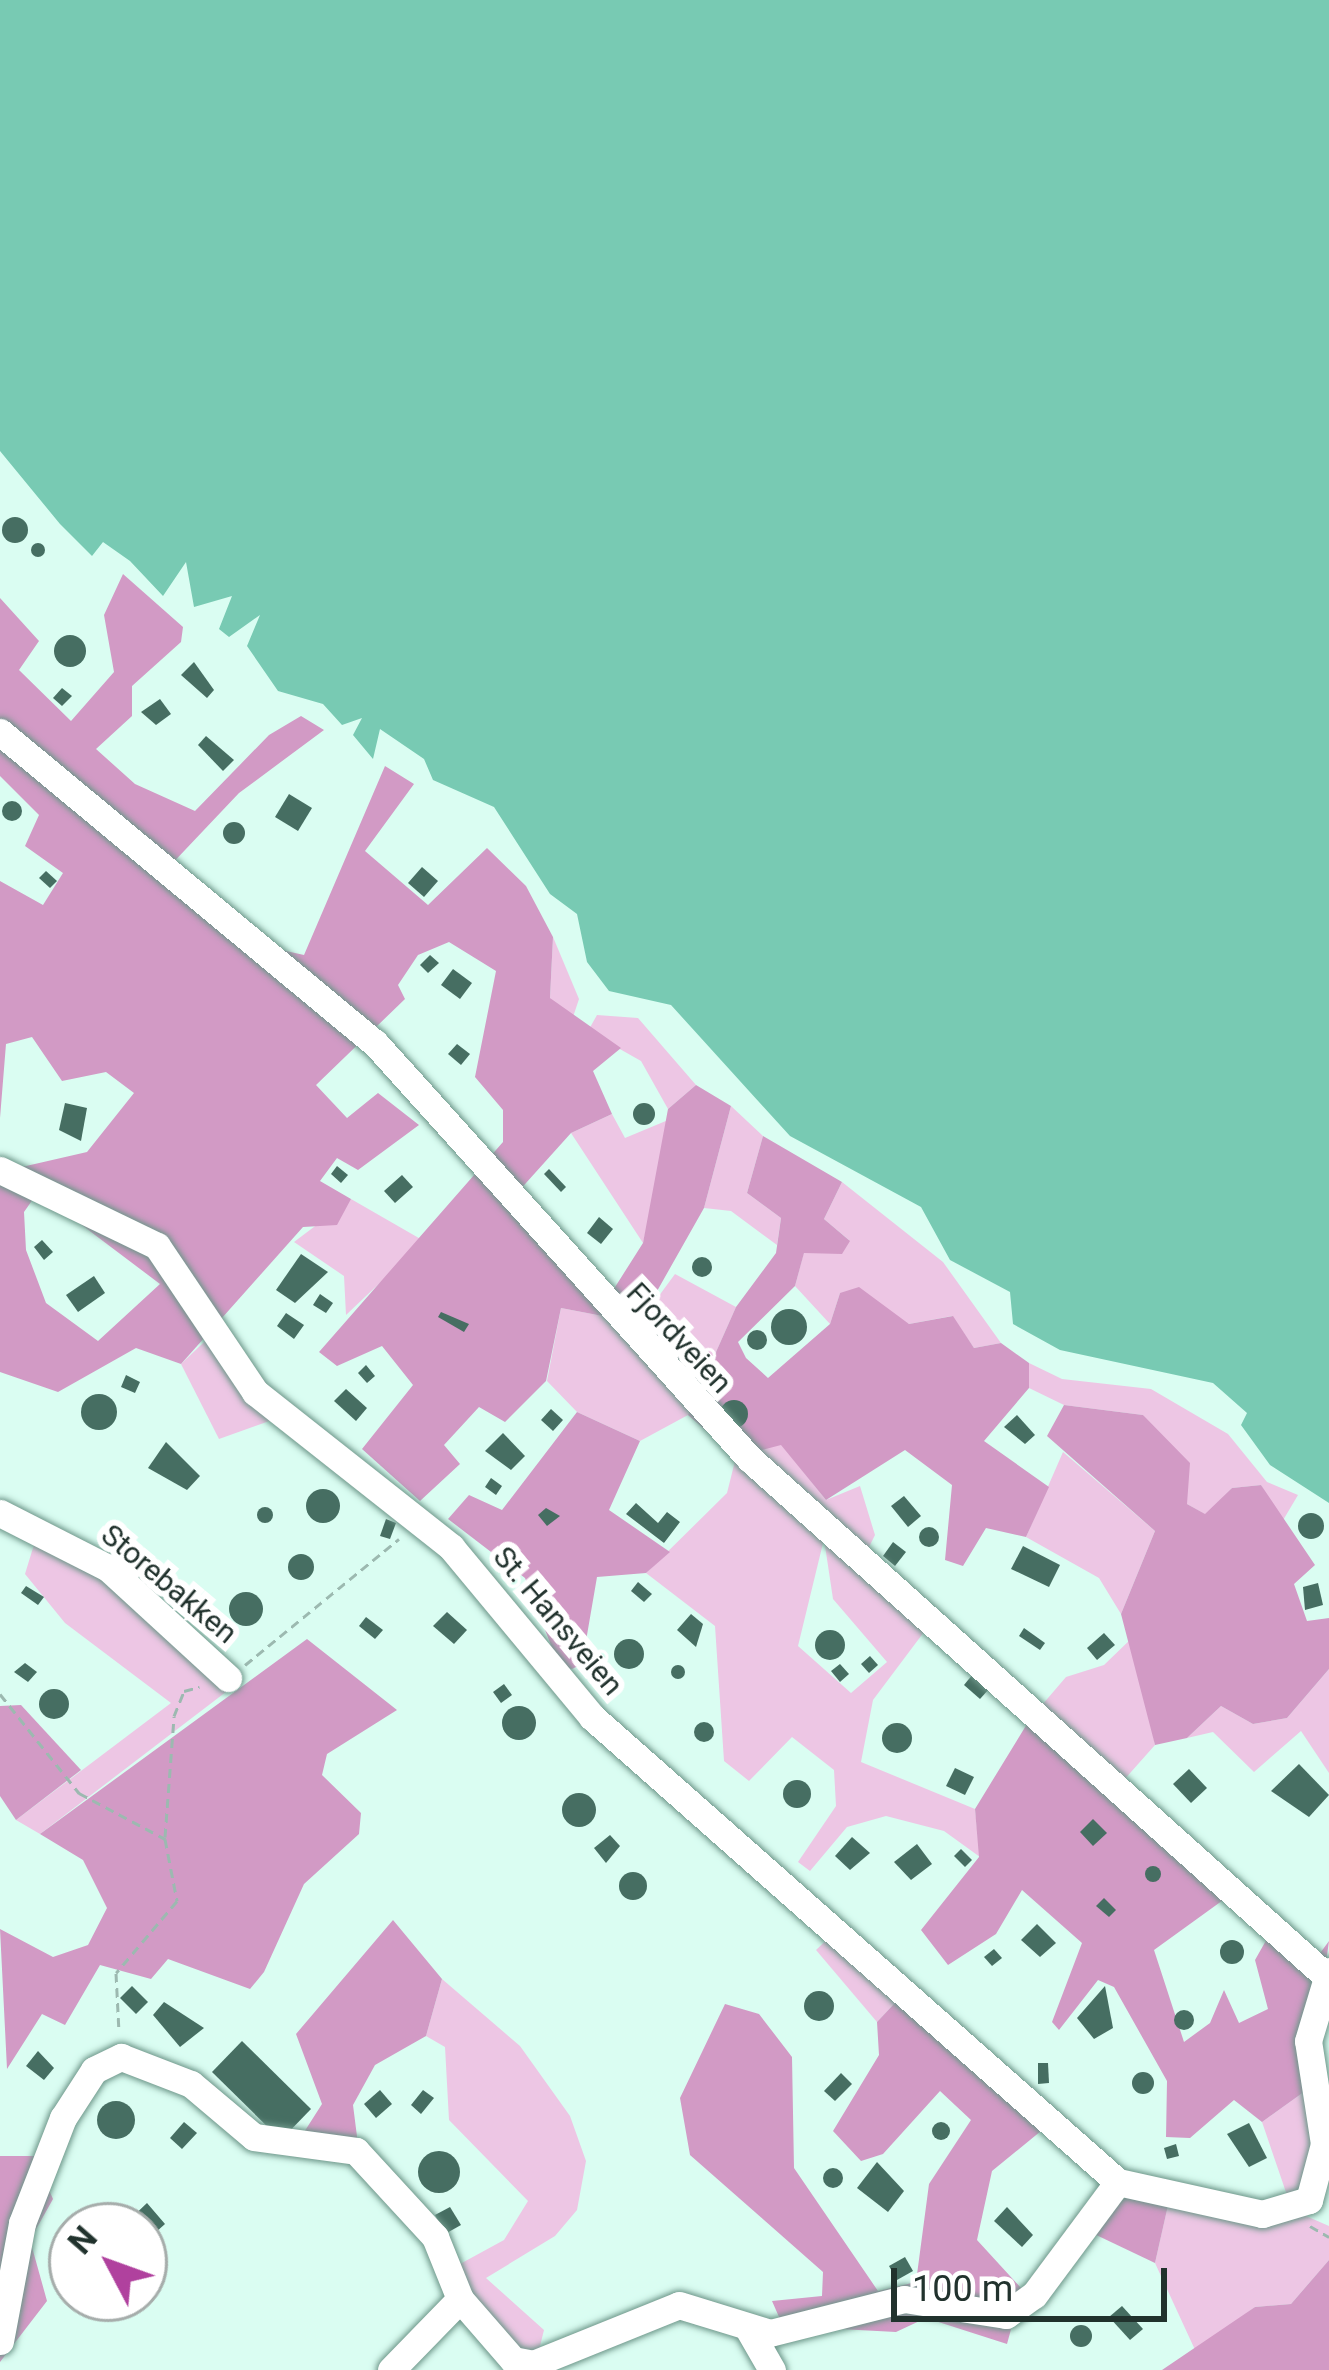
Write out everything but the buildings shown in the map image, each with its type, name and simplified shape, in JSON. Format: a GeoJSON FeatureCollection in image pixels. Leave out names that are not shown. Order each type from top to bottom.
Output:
{"type":"FeatureCollection","features":[{"type":"Feature","properties":{"kind":"street","name":"Fjordveien"},"geometry":{"type":"LineString","coordinates":[[0,732],[375,1042],[750,1459],[1327,1973]]}},
{"type":"Feature","properties":{"kind":"street","name":"St. Hansveien"},"geometry":{"type":"LineString","coordinates":[[0,1170],[157,1246],[255,1392],[421,1521],[478,1573],[592,1717],[1118,2182]]}},
{"type":"Feature","properties":{"kind":"street","name":"Storebakken"},"geometry":{"type":"LineString","coordinates":[[0,1514],[108,1568],[228,1678]]}},
{"type":"Feature","properties":{"kind":"street"},"geometry":{"type":"LineString","coordinates":[[0,2341],[19,2237],[63,2118],[94,2070],[121,2057],[191,2084],[254,2137],[356,2151],[435,2236],[460,2299],[520,2363],[551,2361],[679,2305],[748,2330],[870,2312],[916,2298],[1015,2313],[1118,2182],[1262,2215],[1294,2211],[1323,2160],[1308,2041],[1327,1973]]}},
{"type":"Feature","properties":{"kind":"street"},"geometry":{"type":"LineString","coordinates":[[391,2370],[460,2299]]}},
{"type":"Feature","properties":{"kind":"street"},"geometry":{"type":"LineString","coordinates":[[748,2330],[772,2370]]}},
{"type":"Feature","properties":{"kind":"path"},"geometry":{"type":"LineString","coordinates":[[121,2057],[116,1973],[177,1901],[165,1839],[184,1691],[228,1678],[421,1521]]}},
{"type":"Feature","properties":{"kind":"path"},"geometry":{"type":"LineString","coordinates":[[0,1694],[79,1793],[165,1839]]}},
{"type":"Feature","properties":{"kind":"path"},"geometry":{"type":"LineString","coordinates":[[1294,2211],[1329,2237]]}},
{"type":"Feature","properties":{"kind":"shaded area"},"geometry":{"type":"Polygon","coordinates":[[[0,0],[1329,0],[1329,1503],[1270,1465],[1241,1425],[1247,1413],[1213,1383],[1060,1350],[1013,1324],[1010,1292],[950,1260],[921,1207],[790,1136],[671,1005],[609,991],[587,962],[577,914],[550,894],[494,807],[433,780],[424,759],[380,729],[373,759],[353,735],[362,718],[342,725],[323,704],[278,691],[247,646],[260,615],[229,637],[219,629],[232,596],[194,607],[186,562],[163,596],[130,561],[103,542],[92,556],[60,524],[0,451],[0,0]]]}},
{"type":"Feature","properties":{"kind":"shaded area"},"geometry":{"type":"Polygon","coordinates":[[[123,574],[183,627],[181,642],[132,686],[132,716],[96,749],[135,784],[195,811],[269,735],[301,716],[324,730],[239,793],[167,869],[268,947],[304,955],[385,766],[414,784],[365,851],[428,905],[487,848],[526,886],[553,937],[550,998],[621,1048],[593,1071],[612,1114],[571,1133],[517,1193],[610,1295],[643,1243],[668,1109],[696,1085],[731,1106],[704,1208],[639,1323],[561,1308],[546,1381],[505,1422],[479,1407],[444,1445],[460,1464],[420,1501],[362,1449],[413,1385],[382,1346],[337,1366],[319,1352],[503,1142],[503,1110],[475,1077],[496,971],[449,942],[418,955],[398,985],[405,999],[316,1085],[347,1118],[378,1093],[419,1125],[358,1170],[337,1158],[320,1181],[351,1199],[337,1225],[303,1227],[181,1364],[136,1348],[58,1392],[0,1372],[0,1172],[87,1152],[134,1093],[106,1072],[62,1081],[32,1037],[6,1044],[0,1118],[0,881],[43,905],[63,873],[25,846],[39,815],[0,776],[0,598],[39,641],[19,670],[71,721],[114,672],[104,615],[123,574]],[[38,1192],[24,1212],[26,1250],[46,1303],[98,1341],[160,1284],[38,1192]]]}},
{"type":"Feature","properties":{"kind":"shaded area"},"geometry":{"type":"Polygon","coordinates":[[[553,937],[579,999],[571,1023],[550,998],[553,937]]]}},
{"type":"Feature","properties":{"kind":"shaded area"},"geometry":{"type":"Polygon","coordinates":[[[597,1015],[638,1018],[696,1085],[668,1109],[641,1061],[588,1031],[597,1015]]]}},
{"type":"Feature","properties":{"kind":"shaded area"},"geometry":{"type":"Polygon","coordinates":[[[731,1106],[763,1136],[747,1193],[781,1218],[777,1245],[731,1211],[704,1208],[731,1106]]]}},
{"type":"Feature","properties":{"kind":"shaded area"},"geometry":{"type":"Polygon","coordinates":[[[612,1114],[625,1138],[673,1118],[643,1243],[571,1133],[612,1114]]]}},
{"type":"Feature","properties":{"kind":"shaded area"},"geometry":{"type":"Polygon","coordinates":[[[763,1136],[842,1182],[824,1219],[850,1241],[842,1254],[804,1253],[795,1286],[738,1342],[746,1358],[768,1378],[830,1324],[840,1293],[859,1287],[909,1324],[953,1316],[974,1348],[1001,1343],[1029,1363],[1029,1388],[984,1441],[1049,1487],[1026,1537],[986,1528],[963,1566],[945,1560],[952,1485],[905,1450],[826,1500],[781,1445],[736,1457],[688,1415],[736,1307],[776,1253],[781,1218],[747,1193],[763,1136]]]}},
{"type":"Feature","properties":{"kind":"shaded area"},"geometry":{"type":"Polygon","coordinates":[[[842,1182],[943,1262],[1001,1343],[974,1348],[952,1316],[909,1324],[840,1293],[830,1324],[795,1286],[804,1252],[849,1240],[824,1219],[842,1182]]]}},
{"type":"Feature","properties":{"kind":"shaded area"},"geometry":{"type":"Polygon","coordinates":[[[351,1199],[424,1241],[346,1315],[344,1276],[294,1242],[351,1199]]]}},
{"type":"Feature","properties":{"kind":"shaded area"},"geometry":{"type":"Polygon","coordinates":[[[675,1274],[736,1307],[688,1415],[640,1441],[577,1412],[547,1381],[561,1308],[639,1323],[675,1274]]]}},
{"type":"Feature","properties":{"kind":"shaded area"},"geometry":{"type":"Polygon","coordinates":[[[221,1326],[274,1393],[272,1420],[219,1439],[181,1364],[221,1326]]]}},
{"type":"Feature","properties":{"kind":"shaded area"},"geometry":{"type":"Polygon","coordinates":[[[1029,1363],[1062,1379],[1151,1389],[1228,1434],[1267,1482],[1298,1495],[1282,1522],[1261,1485],[1232,1488],[1206,1515],[1187,1504],[1143,1415],[1064,1405],[1029,1388],[1029,1363]]]}},
{"type":"Feature","properties":{"kind":"shaded area"},"geometry":{"type":"Polygon","coordinates":[[[1064,1405],[1143,1415],[1190,1463],[1187,1504],[1205,1514],[1232,1488],[1261,1485],[1315,1565],[1294,1584],[1307,1621],[1329,1618],[1329,1669],[1287,1718],[1253,1724],[1221,1706],[1187,1738],[1155,1745],[1121,1614],[1155,1531],[1047,1436],[1064,1405]]]}},
{"type":"Feature","properties":{"kind":"shaded area"},"geometry":{"type":"Polygon","coordinates":[[[577,1412],[640,1441],[609,1510],[670,1552],[646,1573],[597,1577],[582,1664],[572,1669],[559,1666],[525,1578],[448,1519],[469,1495],[502,1510],[577,1412]]]}},
{"type":"Feature","properties":{"kind":"shaded area"},"geometry":{"type":"Polygon","coordinates":[[[781,1444],[826,1500],[860,1486],[875,1535],[860,1565],[927,1628],[873,1700],[861,1762],[975,1809],[980,1857],[944,1831],[886,1816],[847,1827],[810,1871],[798,1862],[836,1806],[834,1770],[792,1737],[749,1781],[724,1761],[715,1626],[646,1573],[727,1493],[736,1457],[781,1444]],[[824,1539],[798,1646],[851,1693],[887,1662],[833,1599],[824,1539]]]}},
{"type":"Feature","properties":{"kind":"shaded area"},"geometry":{"type":"Polygon","coordinates":[[[1063,1452],[1155,1531],[1121,1614],[1099,1578],[1026,1537],[1063,1452]]]}},
{"type":"Feature","properties":{"kind":"shaded area"},"geometry":{"type":"Polygon","coordinates":[[[36,1538],[105,1573],[239,1682],[40,1834],[16,1820],[171,1703],[65,1623],[25,1574],[36,1538]]]}},
{"type":"Feature","properties":{"kind":"shaded area"},"geometry":{"type":"Polygon","coordinates":[[[1134,1636],[1155,1745],[1123,1781],[1030,1719],[1066,1677],[1104,1665],[1134,1636]]]}},
{"type":"Feature","properties":{"kind":"shaded area"},"geometry":{"type":"Polygon","coordinates":[[[307,1639],[397,1710],[327,1754],[322,1775],[361,1813],[359,1834],[304,1884],[264,1972],[250,1989],[168,1959],[151,1979],[100,1965],[65,2025],[42,2014],[7,2069],[0,1929],[53,1957],[88,1945],[107,1908],[83,1860],[40,1834],[307,1639]]]}},
{"type":"Feature","properties":{"kind":"shaded area"},"geometry":{"type":"Polygon","coordinates":[[[1329,1669],[1329,1773],[1301,1731],[1254,1772],[1213,1732],[1187,1738],[1221,1706],[1253,1724],[1287,1718],[1329,1669]]]}},
{"type":"Feature","properties":{"kind":"shaded area"},"geometry":{"type":"Polygon","coordinates":[[[21,1705],[81,1770],[16,1820],[0,1796],[0,1706],[21,1705]]]}},
{"type":"Feature","properties":{"kind":"shaded area"},"geometry":{"type":"Polygon","coordinates":[[[1030,1719],[1237,1890],[1154,1950],[1184,2042],[1210,2023],[1224,1990],[1239,2023],[1268,2009],[1255,1960],[1268,1937],[1318,1956],[1329,1941],[1308,2089],[1262,2122],[1234,2100],[1190,2138],[1166,2137],[1167,2081],[1114,1987],[1098,1980],[1059,2030],[1052,2022],[1082,1943],[1022,1890],[996,1934],[948,1965],[921,1930],[979,1857],[975,1809],[1030,1719]]]}},
{"type":"Feature","properties":{"kind":"shaded area"},"geometry":{"type":"Polygon","coordinates":[[[393,1920],[442,1979],[426,2036],[375,2065],[353,2105],[360,2160],[292,2151],[322,2104],[296,2034],[393,1920]]]}},
{"type":"Feature","properties":{"kind":"shaded area"},"geometry":{"type":"Polygon","coordinates":[[[838,1929],[907,1990],[877,2022],[816,1950],[838,1929]]]}},
{"type":"Feature","properties":{"kind":"shaded area"},"geometry":{"type":"Polygon","coordinates":[[[442,1979],[520,2046],[570,2116],[586,2161],[577,2210],[555,2236],[486,2278],[544,2330],[537,2358],[505,2355],[449,2295],[460,2264],[504,2240],[528,2201],[449,2120],[445,2047],[426,2036],[442,1979]]]}},
{"type":"Feature","properties":{"kind":"shaded area"},"geometry":{"type":"Polygon","coordinates":[[[907,1990],[1041,2131],[992,2171],[977,2240],[1022,2289],[1007,2344],[926,2318],[896,2332],[783,2326],[772,2301],[822,2296],[823,2272],[690,2155],[680,2098],[725,2004],[759,2014],[792,2057],[794,2168],[878,2291],[916,2282],[929,2184],[971,2120],[940,2091],[883,2154],[861,2161],[833,2131],[879,2055],[877,2022],[907,1990]]]}},
{"type":"Feature","properties":{"kind":"shaded area"},"geometry":{"type":"Polygon","coordinates":[[[1308,2089],[1315,2177],[1306,2216],[1329,2226],[1329,2260],[1291,2304],[1255,2307],[1196,2352],[1155,2263],[1169,2201],[1289,2201],[1262,2122],[1308,2089]]]}},
{"type":"Feature","properties":{"kind":"shaded area"},"geometry":{"type":"Polygon","coordinates":[[[0,2156],[34,2156],[53,2199],[30,2240],[47,2301],[0,2362],[0,2156]]]}},
{"type":"Feature","properties":{"kind":"shaded area"},"geometry":{"type":"Polygon","coordinates":[[[1118,2196],[1169,2201],[1155,2263],[1092,2233],[1118,2196]]]}},
{"type":"Feature","properties":{"kind":"shaded area"},"geometry":{"type":"Polygon","coordinates":[[[1329,2260],[1329,2370],[1162,2370],[1255,2307],[1291,2304],[1329,2260]]]}}]}
